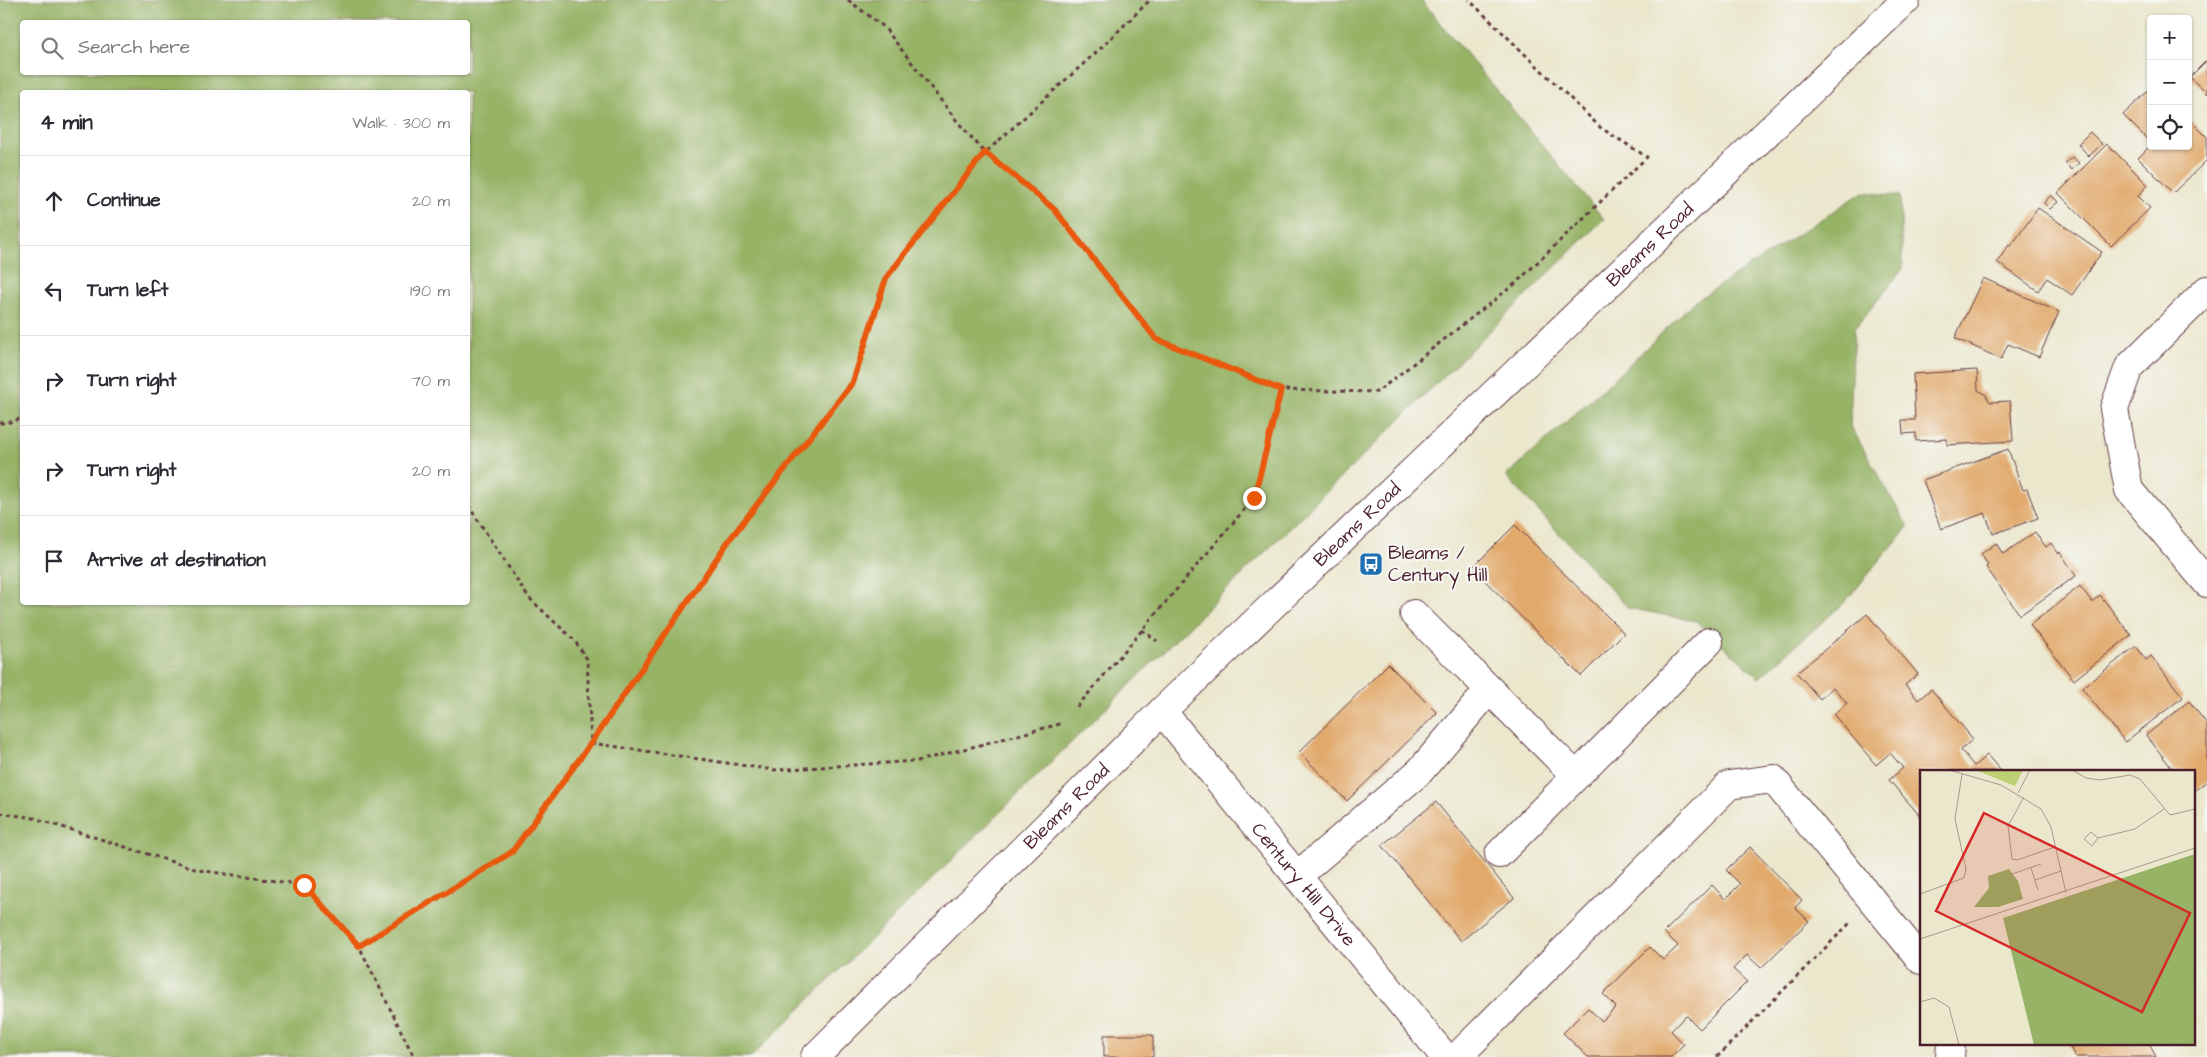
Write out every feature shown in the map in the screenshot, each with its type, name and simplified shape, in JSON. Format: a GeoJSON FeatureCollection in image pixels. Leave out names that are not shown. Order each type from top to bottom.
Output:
{"type":"FeatureCollection","features":[{"type":"Feature","properties":{"kind":"main road","name":"Bleams Road"},"geometry":{"type":"LineString","coordinates":[[815,1057],[1162,711],[1906,0]]}},
{"type":"Feature","properties":{"kind":"main road"},"geometry":{"type":"LineString","coordinates":[[2207,290],[2129,366],[2114,409],[2129,490],[2207,583]]}},
{"type":"Feature","properties":{"kind":"main road"},"geometry":{"type":"LineString","coordinates":[[1414,614],[1576,776]]}},
{"type":"Feature","properties":{"kind":"main road"},"geometry":{"type":"LineString","coordinates":[[1499,854],[1709,642]]}},
{"type":"Feature","properties":{"kind":"main road"},"geometry":{"type":"LineString","coordinates":[[1297,876],[1420,772],[1489,690]]}},
{"type":"Feature","properties":{"kind":"main road","name":"Century Hill Drive"},"geometry":{"type":"LineString","coordinates":[[1162,711],[1445,1057]]}},
{"type":"Feature","properties":{"kind":"main road"},"geometry":{"type":"LineString","coordinates":[[1457,1057],[1729,785],[1773,779],[1920,959]]}},
{"type":"Feature","properties":{"kind":"main road"},"geometry":{"type":"LineString","coordinates":[[1950,1057],[1951,1044]]}},
{"type":"Feature","properties":{"kind":"path"},"geometry":{"type":"LineString","coordinates":[[848,0],[884,27],[958,121],[985,152],[1054,209],[1156,339],[1281,390],[1377,392],[1516,283],[1647,158],[1601,128],[1470,0]]}},
{"type":"Feature","properties":{"kind":"path"},"geometry":{"type":"LineString","coordinates":[[359,946],[512,852],[591,743],[730,539],[853,382],[886,278],[985,152],[1102,47],[1150,0]]}},
{"type":"Feature","properties":{"kind":"path"},"geometry":{"type":"LineString","coordinates":[[1077,707],[1254,498],[1281,390]]}},
{"type":"Feature","properties":{"kind":"path"},"geometry":{"type":"LineString","coordinates":[[0,423],[20,419]]}},
{"type":"Feature","properties":{"kind":"path"},"geometry":{"type":"LineString","coordinates":[[470,508],[528,597],[575,641],[587,659],[591,743]]}},
{"type":"Feature","properties":{"kind":"path"},"geometry":{"type":"LineString","coordinates":[[1142,630],[1156,641]]}},
{"type":"Feature","properties":{"kind":"path"},"geometry":{"type":"LineString","coordinates":[[591,743],[774,770],[918,761],[1060,724]]}},
{"type":"Feature","properties":{"kind":"path"},"geometry":{"type":"LineString","coordinates":[[0,813],[34,818],[198,870],[304,885],[359,946],[414,1057]]}},
{"type":"Feature","properties":{"kind":"path"},"geometry":{"type":"LineString","coordinates":[[1717,1057],[1872,901]]}},
{"type":"Feature","properties":{"kind":"green space"},"geometry":{"type":"Polygon","coordinates":[[[0,0],[1421,0],[1604,219],[751,1057],[0,1057],[0,0]]]}},
{"type":"Feature","properties":{"kind":"green space"},"geometry":{"type":"Polygon","coordinates":[[[1863,192],[1900,196],[1903,269],[1854,329],[1850,425],[1908,527],[1845,602],[1759,678],[1696,621],[1628,608],[1506,476],[1617,376],[1694,302],[1863,192]]]}},
{"type":"Feature","properties":{"kind":"building"},"geometry":{"type":"Polygon","coordinates":[[[2207,60],[2207,94],[2192,79],[2192,75],[2207,60]]]}},
{"type":"Feature","properties":{"kind":"building"},"geometry":{"type":"Polygon","coordinates":[[[2147,92],[2147,139],[2123,115],[2147,92]]]}},
{"type":"Feature","properties":{"kind":"building"},"geometry":{"type":"Polygon","coordinates":[[[2192,122],[2207,137],[2207,160],[2173,193],[2138,158],[2147,149],[2192,150],[2192,122]]]}},
{"type":"Feature","properties":{"kind":"building"},"geometry":{"type":"Polygon","coordinates":[[[2090,132],[2102,144],[2089,156],[2078,144],[2090,132]]]}},
{"type":"Feature","properties":{"kind":"building"},"geometry":{"type":"Polygon","coordinates":[[[2107,144],[2148,185],[2138,196],[2150,208],[2111,246],[2058,193],[2107,144]]]}},
{"type":"Feature","properties":{"kind":"building"},"geometry":{"type":"Polygon","coordinates":[[[2072,157],[2079,163],[2072,170],[2065,163],[2072,157]]]}},
{"type":"Feature","properties":{"kind":"building"},"geometry":{"type":"Polygon","coordinates":[[[2051,195],[2058,202],[2050,209],[2044,203],[2051,195]]]}},
{"type":"Feature","properties":{"kind":"building"},"geometry":{"type":"Polygon","coordinates":[[[2038,208],[2102,252],[2072,295],[2047,278],[2038,291],[1997,262],[2038,208]]]}},
{"type":"Feature","properties":{"kind":"building"},"geometry":{"type":"Polygon","coordinates":[[[1983,278],[2059,312],[2039,357],[2008,344],[2001,359],[1955,338],[1983,278]]]}},
{"type":"Feature","properties":{"kind":"building"},"geometry":{"type":"Polygon","coordinates":[[[1977,370],[1978,390],[1985,394],[1990,402],[2010,401],[2013,441],[1947,445],[1947,439],[1916,441],[1916,433],[1903,434],[1902,420],[1915,420],[1913,374],[1977,370]]]}},
{"type":"Feature","properties":{"kind":"building"},"geometry":{"type":"Polygon","coordinates":[[[2008,449],[2023,490],[2027,489],[2038,518],[1993,534],[1985,513],[1941,529],[1923,480],[2008,449]]]}},
{"type":"Feature","properties":{"kind":"building"},"geometry":{"type":"Polygon","coordinates":[[[1515,525],[1624,633],[1581,676],[1472,568],[1515,525]]]}},
{"type":"Feature","properties":{"kind":"building"},"geometry":{"type":"Polygon","coordinates":[[[2035,532],[2046,547],[2051,543],[2059,554],[2060,552],[2076,576],[2020,615],[1986,567],[1988,565],[1981,554],[1996,543],[2003,554],[2035,532]]]}},
{"type":"Feature","properties":{"kind":"building"},"geometry":{"type":"Polygon","coordinates":[[[2080,586],[2092,602],[2100,595],[2131,635],[2074,680],[2030,625],[2080,586]]]}},
{"type":"Feature","properties":{"kind":"building"},"geometry":{"type":"Polygon","coordinates":[[[1867,614],[1918,674],[1905,685],[1918,700],[1931,689],[1973,739],[1961,750],[1974,766],[1987,755],[2000,770],[1920,770],[1920,816],[1889,780],[1903,768],[1890,753],[1876,765],[1834,715],[1847,703],[1833,687],[1820,699],[1797,673],[1867,614]]]}},
{"type":"Feature","properties":{"kind":"building"},"geometry":{"type":"Polygon","coordinates":[[[2136,646],[2146,660],[2151,656],[2183,697],[2125,742],[2082,688],[2136,646]]]}},
{"type":"Feature","properties":{"kind":"building"},"geometry":{"type":"Polygon","coordinates":[[[1388,664],[1437,713],[1347,801],[1299,752],[1388,664]]]}},
{"type":"Feature","properties":{"kind":"building"},"geometry":{"type":"Polygon","coordinates":[[[2189,701],[2207,724],[2207,781],[2194,791],[2194,770],[2173,770],[2146,735],[2189,701]]]}},
{"type":"Feature","properties":{"kind":"building"},"geometry":{"type":"Polygon","coordinates":[[[1436,802],[1514,898],[1461,941],[1382,845],[1436,802]]]}},
{"type":"Feature","properties":{"kind":"building"},"geometry":{"type":"Polygon","coordinates":[[[1750,847],[1802,900],[1795,908],[1809,921],[1761,968],[1747,955],[1733,969],[1747,982],[1700,1029],[1686,1015],[1671,1031],[1684,1044],[1671,1057],[1588,1057],[1563,1033],[1588,1008],[1602,1021],[1616,1007],[1603,994],[1650,947],[1663,960],[1678,946],[1664,932],[1712,885],[1725,899],[1740,884],[1726,870],[1750,847]]]}},
{"type":"Feature","properties":{"kind":"building"},"geometry":{"type":"Polygon","coordinates":[[[1104,1035],[1153,1035],[1153,1057],[1104,1057],[1104,1035]]]}},
{"type":"Feature","properties":{"kind":"building"},"geometry":{"type":"Polygon","coordinates":[[[2068,1044],[2150,1044],[2156,1057],[2075,1057],[2068,1044]]]}},
{"type":"Feature","properties":{"kind":"place","name":"Bleams / Century Hill"},"geometry":{"type":"Point","coordinates":[1371,564]}},
{"type":"Feature","properties":{"kind":"route"},"geometry":{"type":"LineString","coordinates":[[304,885],[359,946],[512,852],[591,743],[730,539],[853,382],[886,278],[985,152],[1054,209],[1156,339],[1281,390],[1254,498]]}}]}
